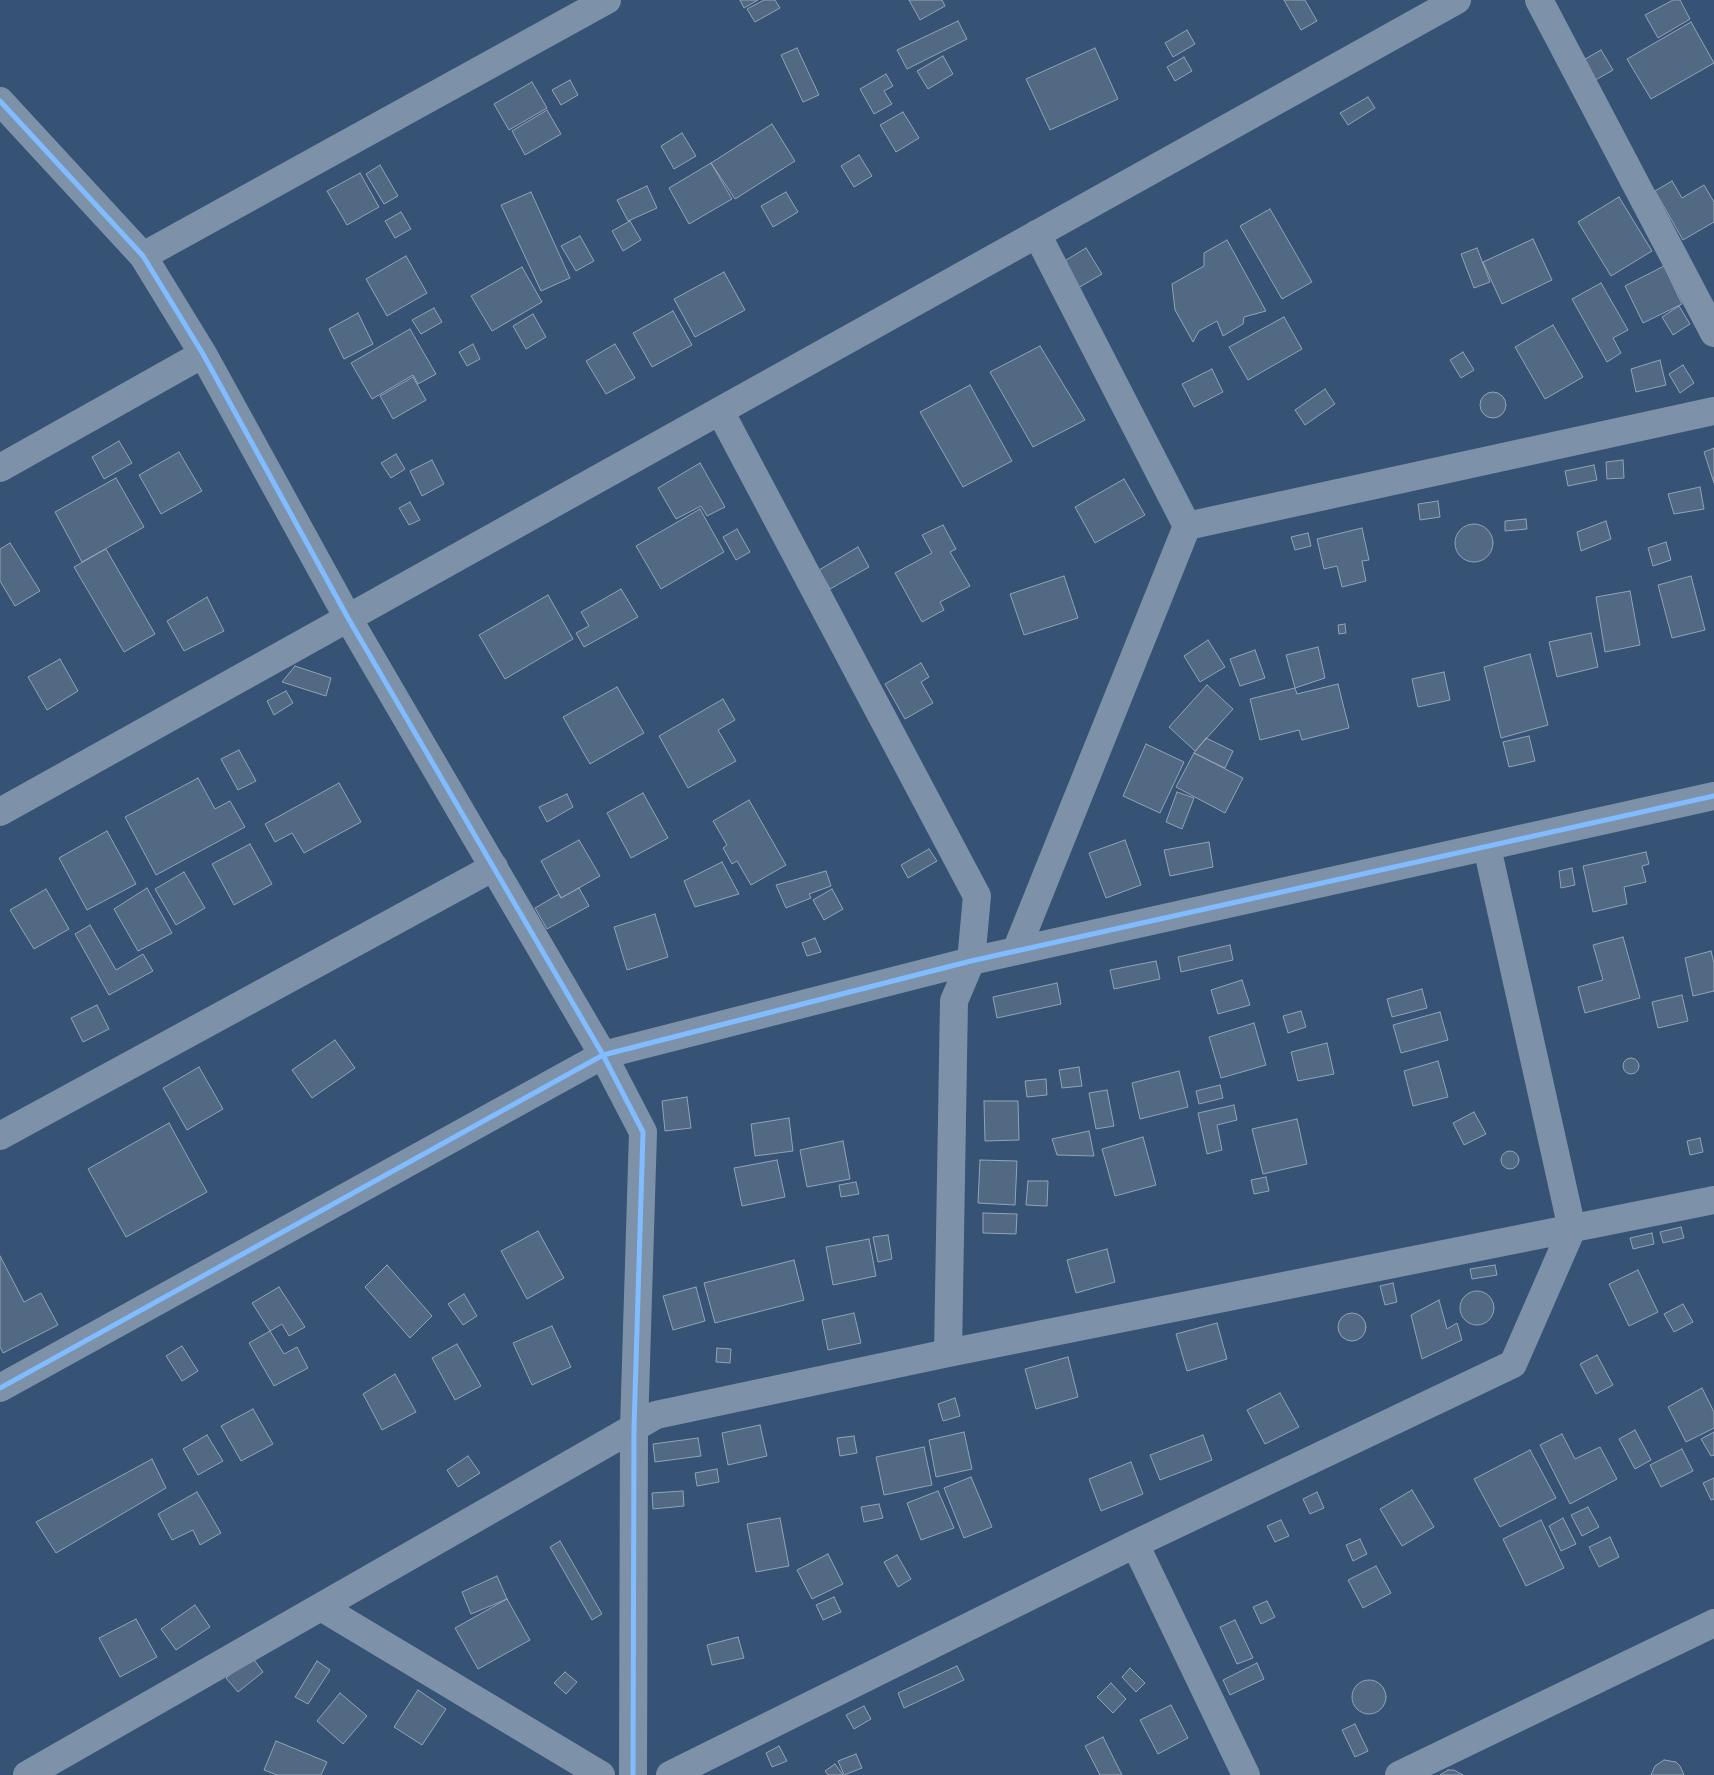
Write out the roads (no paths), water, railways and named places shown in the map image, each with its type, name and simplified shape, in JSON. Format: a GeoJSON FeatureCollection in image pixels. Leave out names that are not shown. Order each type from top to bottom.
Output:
{"type":"FeatureCollection","features":[{"type":"Feature","properties":{"kind":"street"},"geometry":{"type":"LineString","coordinates":[[143,256],[607,0]]}},
{"type":"Feature","properties":{"kind":"street"},"geometry":{"type":"LineString","coordinates":[[0,812],[1457,0]]}},
{"type":"Feature","properties":{"kind":"street"},"geometry":{"type":"LineString","coordinates":[[1538,0],[1714,333]]}},
{"type":"Feature","properties":{"kind":"street"},"geometry":{"type":"LineString","coordinates":[[0,101],[143,256],[203,354],[348,618],[603,1055],[643,1132],[634,1428],[632,1775]]}},
{"type":"Feature","properties":{"kind":"street"},"geometry":{"type":"LineString","coordinates":[[1016,951],[1187,526],[1037,234]]}},
{"type":"Feature","properties":{"kind":"street"},"geometry":{"type":"LineString","coordinates":[[0,468],[203,354]]}},
{"type":"Feature","properties":{"kind":"street"},"geometry":{"type":"LineString","coordinates":[[720,411],[977,896],[971,961],[954,1001],[948,1353]]}},
{"type":"Feature","properties":{"kind":"street"},"geometry":{"type":"LineString","coordinates":[[1187,526],[1714,411]]}},
{"type":"Feature","properties":{"kind":"street"},"geometry":{"type":"LineString","coordinates":[[0,1388],[603,1055],[971,961],[1714,796]]}},
{"type":"Feature","properties":{"kind":"street"},"geometry":{"type":"LineString","coordinates":[[670,1775],[1135,1544],[1512,1364],[1572,1229],[1487,847]]}},
{"type":"Feature","properties":{"kind":"street"},"geometry":{"type":"LineString","coordinates":[[0,1136],[494,867]]}},
{"type":"Feature","properties":{"kind":"street"},"geometry":{"type":"LineString","coordinates":[[27,1775],[656,1415],[948,1353],[1714,1200]]}},
{"type":"Feature","properties":{"kind":"street"},"geometry":{"type":"LineString","coordinates":[[1135,1544],[1246,1775]]}},
{"type":"Feature","properties":{"kind":"street"},"geometry":{"type":"LineString","coordinates":[[321,1607],[601,1775]]}},
{"type":"Feature","properties":{"kind":"street"},"geometry":{"type":"LineString","coordinates":[[1399,1775],[1714,1623]]}}]}
